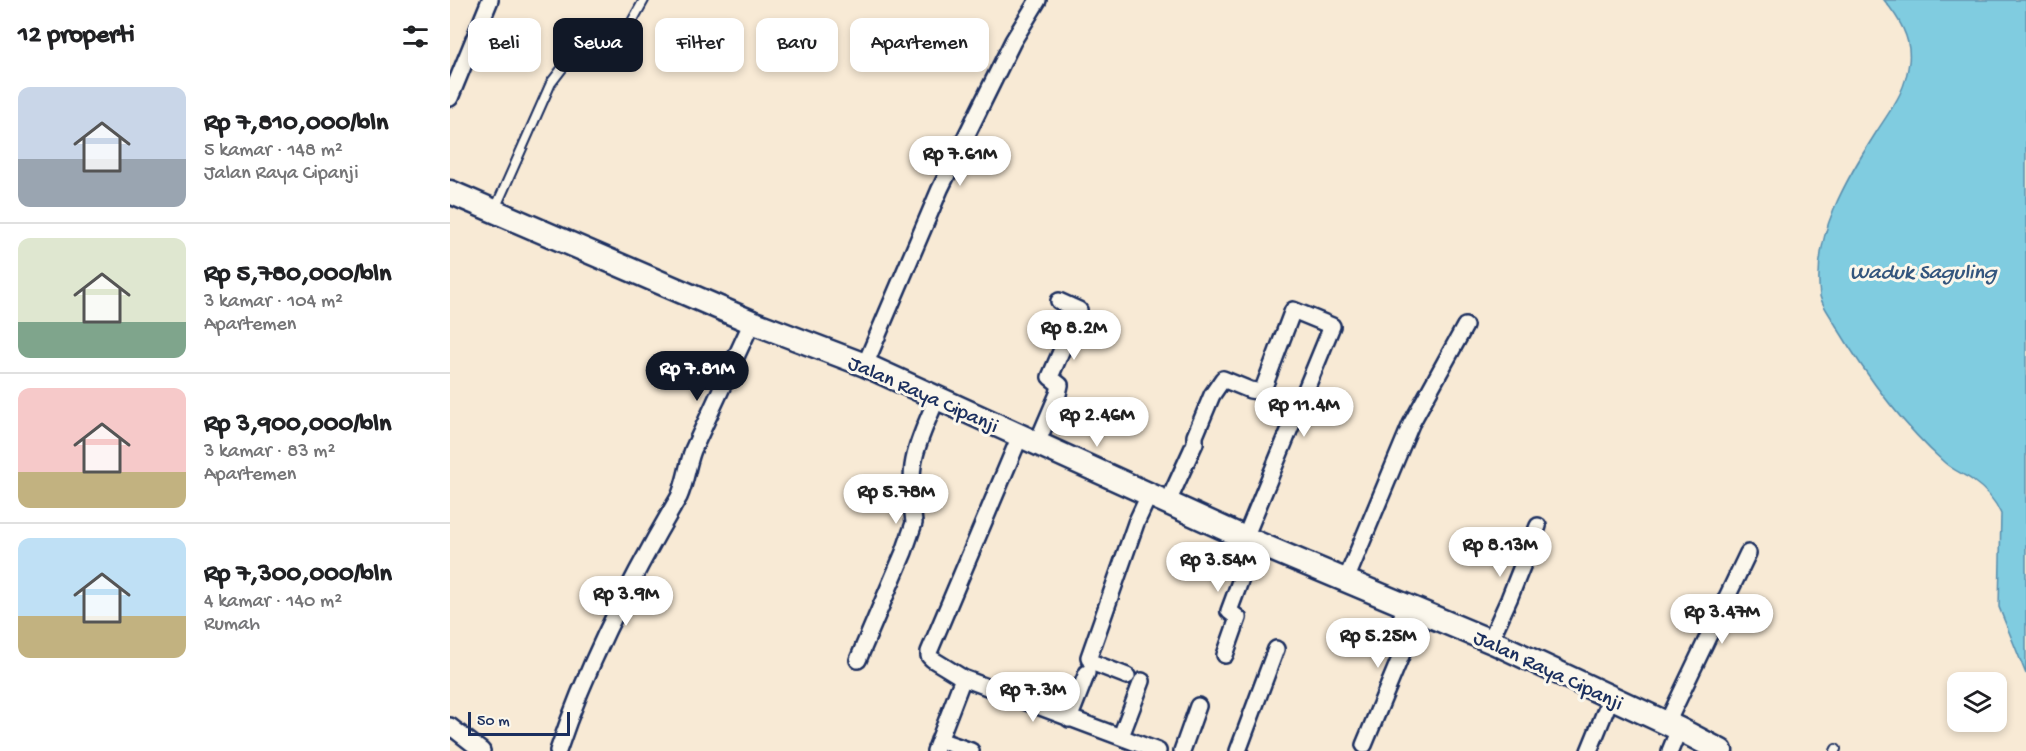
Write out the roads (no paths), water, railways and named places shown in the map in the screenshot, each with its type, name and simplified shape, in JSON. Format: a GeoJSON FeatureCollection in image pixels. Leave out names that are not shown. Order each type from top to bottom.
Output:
{"type":"FeatureCollection","features":[{"type":"Feature","properties":{"kind":"main road","name":"Jalan Raya Cipanji"},"geometry":{"type":"LineString","coordinates":[[450,192],[752,322],[865,365],[1250,539],[1490,641],[1673,726],[1721,751]]}},
{"type":"Feature","properties":{"kind":"street"},"geometry":{"type":"LineString","coordinates":[[450,98],[490,0]]}},
{"type":"Feature","properties":{"kind":"street"},"geometry":{"type":"LineString","coordinates":[[865,365],[940,189],[1013,41],[1037,0]]}},
{"type":"Feature","properties":{"kind":"street"},"geometry":{"type":"LineString","coordinates":[[1059,301],[1079,310],[1050,377],[1060,385],[1058,394],[1028,440],[929,656],[963,678],[1158,751]]}},
{"type":"Feature","properties":{"kind":"street"},"geometry":{"type":"LineString","coordinates":[[1121,736],[1135,679],[1091,662],[1089,657],[1136,523],[1159,498],[1195,443],[1195,436],[1212,395],[1223,379],[1250,390],[1262,392],[1293,310],[1332,326],[1250,539],[1229,611],[1238,618],[1225,655]]}},
{"type":"Feature","properties":{"kind":"street"},"geometry":{"type":"LineString","coordinates":[[558,751],[568,720],[614,615],[679,497],[693,450],[752,322]]}},
{"type":"Feature","properties":{"kind":"street"},"geometry":{"type":"LineString","coordinates":[[1346,580],[1411,424],[1465,326]]}},
{"type":"Feature","properties":{"kind":"street"},"geometry":{"type":"LineString","coordinates":[[858,660],[914,523],[913,513],[917,497],[912,489],[911,481],[917,448],[937,398]]}},
{"type":"Feature","properties":{"kind":"street"},"geometry":{"type":"LineString","coordinates":[[1490,641],[1538,526]]}},
{"type":"Feature","properties":{"kind":"street"},"geometry":{"type":"LineString","coordinates":[[1670,751],[1673,726],[1748,553]]}},
{"type":"Feature","properties":{"kind":"street"},"geometry":{"type":"LineString","coordinates":[[1364,745],[1403,651],[1415,610]]}},
{"type":"Feature","properties":{"kind":"street"},"geometry":{"type":"LineString","coordinates":[[1238,751],[1276,649]]}},
{"type":"Feature","properties":{"kind":"street"},"geometry":{"type":"LineString","coordinates":[[1069,719],[1087,673]]}},
{"type":"Feature","properties":{"kind":"street"},"geometry":{"type":"LineString","coordinates":[[963,678],[937,745],[971,751]]}},
{"type":"Feature","properties":{"kind":"street"},"geometry":{"type":"LineString","coordinates":[[1589,751],[1611,697]]}},
{"type":"Feature","properties":{"kind":"street"},"geometry":{"type":"LineString","coordinates":[[1182,751],[1198,706]]}},
{"type":"Feature","properties":{"kind":"street"},"geometry":{"type":"LineString","coordinates":[[450,726],[482,751]]}},
{"type":"Feature","properties":{"kind":"lane"},"geometry":{"type":"LineString","coordinates":[[495,210],[555,77],[578,54],[590,54],[602,58],[615,52],[645,0]]}},
{"type":"Feature","properties":{"kind":"water","name":"Waduk Saguling"},"geometry":{"type":"Polygon","coordinates":[[[1884,0],[2026,0],[2026,674],[1999,607],[2001,514],[1999,509],[1985,491],[1972,480],[1951,468],[1913,432],[1859,361],[1826,310],[1820,296],[1821,251],[1834,209],[1854,169],[1898,99],[1907,73],[1909,53],[1906,36],[1899,21],[1884,0]]]}}]}
